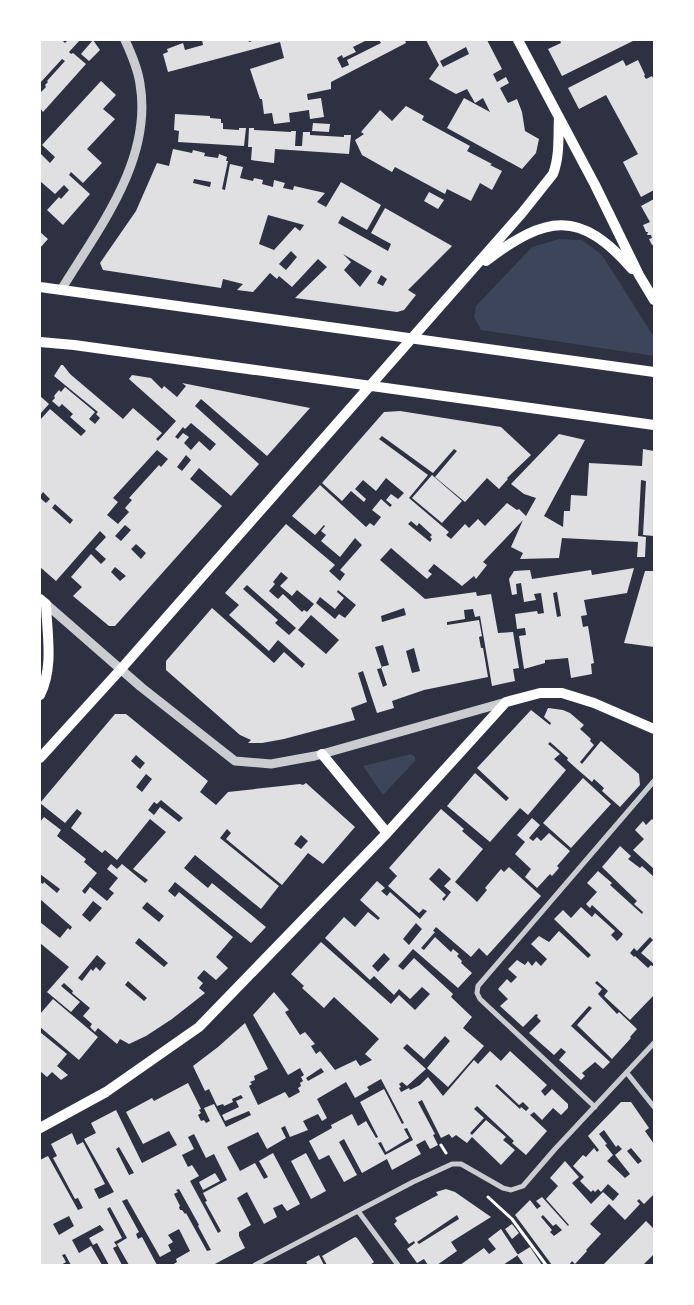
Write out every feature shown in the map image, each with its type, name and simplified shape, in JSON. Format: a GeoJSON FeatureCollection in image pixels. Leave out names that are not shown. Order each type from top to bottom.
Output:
{"type":"FeatureCollection","features":[{"type":"Feature","properties":{"kind":"main road"},"geometry":{"type":"LineString","coordinates":[[518,40],[595,185],[639,275],[654,300]]}},
{"type":"Feature","properties":{"kind":"main road"},"geometry":{"type":"LineString","coordinates":[[40,758],[121,669],[522,213],[553,174],[557,160],[558,117]]}},
{"type":"Feature","properties":{"kind":"main road"},"geometry":{"type":"LineString","coordinates":[[468,276],[488,259],[527,234],[541,228],[556,225],[572,226],[595,234],[615,250],[639,275]]}},
{"type":"Feature","properties":{"kind":"main road"},"geometry":{"type":"LineString","coordinates":[[40,287],[654,372]]}},
{"type":"Feature","properties":{"kind":"main road"},"geometry":{"type":"LineString","coordinates":[[40,342],[74,344],[654,424]]}},
{"type":"Feature","properties":{"kind":"main road"},"geometry":{"type":"LineString","coordinates":[[40,695],[49,666],[43,601]]}},
{"type":"Feature","properties":{"kind":"main road"},"geometry":{"type":"LineString","coordinates":[[40,1128],[106,1092],[199,1027],[387,833],[506,702],[540,693],[562,693],[594,703],[654,729]]}},
{"type":"Feature","properties":{"kind":"main road"},"geometry":{"type":"LineString","coordinates":[[322,754],[387,833]]}},
{"type":"Feature","properties":{"kind":"street"},"geometry":{"type":"LineString","coordinates":[[61,290],[122,189],[137,147],[142,112],[140,83],[125,40]]}},
{"type":"Feature","properties":{"kind":"street"},"geometry":{"type":"LineString","coordinates":[[43,601],[141,687],[235,762],[271,764],[322,754],[506,702]]}},
{"type":"Feature","properties":{"kind":"street"},"geometry":{"type":"LineString","coordinates":[[595,1107],[480,999],[477,990],[478,986],[654,781]]}},
{"type":"Feature","properties":{"kind":"street"},"geometry":{"type":"LineString","coordinates":[[255,1265],[452,1164],[461,1164],[503,1188],[518,1189],[523,1186],[654,1043]]}},
{"type":"Feature","properties":{"kind":"street"},"geometry":{"type":"LineString","coordinates":[[627,1073],[654,1107]]}},
{"type":"Feature","properties":{"kind":"street"},"geometry":{"type":"LineString","coordinates":[[358,1211],[398,1265]]}},
{"type":"Feature","properties":{"kind":"path"},"geometry":{"type":"LineString","coordinates":[[442,1145],[452,1164]]}},
{"type":"Feature","properties":{"kind":"path"},"geometry":{"type":"LineString","coordinates":[[485,1194],[512,1219],[546,1265]]}},
{"type":"Feature","properties":{"kind":"shaded area"},"geometry":{"type":"Polygon","coordinates":[[[559,239],[582,240],[602,255],[654,337],[654,356],[481,330],[474,317],[476,306],[532,247],[559,239]]]}},
{"type":"Feature","properties":{"kind":"shaded area"},"geometry":{"type":"Polygon","coordinates":[[[411,754],[415,757],[415,761],[383,795],[363,766],[411,754]]]}},
{"type":"Feature","properties":{"kind":"building"},"geometry":{"type":"Polygon","coordinates":[[[40,40],[62,40],[65,43],[68,40],[80,40],[69,52],[86,64],[43,112],[40,108],[40,93],[46,87],[47,81],[65,61],[62,59],[40,83],[40,40]]]}},
{"type":"Feature","properties":{"kind":"building"},"geometry":{"type":"Polygon","coordinates":[[[93,40],[100,50],[89,61],[81,54],[93,40]]]}},
{"type":"Feature","properties":{"kind":"building"},"geometry":{"type":"Polygon","coordinates":[[[202,40],[248,40],[249,42],[255,40],[367,40],[353,47],[356,52],[343,58],[342,55],[337,58],[342,68],[349,65],[347,60],[381,43],[379,40],[405,40],[406,43],[331,82],[331,89],[307,94],[308,100],[321,98],[324,117],[310,119],[309,110],[289,113],[290,122],[274,124],[272,113],[264,114],[262,99],[260,99],[250,69],[284,58],[280,42],[168,72],[163,54],[168,52],[167,49],[183,43],[185,50],[203,45],[202,40]]]}},
{"type":"Feature","properties":{"kind":"building"},"geometry":{"type":"Polygon","coordinates":[[[426,40],[487,40],[502,69],[493,74],[497,82],[506,77],[509,83],[500,88],[508,103],[517,99],[522,112],[525,131],[539,139],[536,153],[522,169],[447,128],[464,98],[490,112],[483,98],[475,103],[467,89],[456,94],[429,79],[439,65],[426,40]],[[466,47],[440,61],[443,67],[469,54],[466,47]]]}},
{"type":"Feature","properties":{"kind":"building"},"geometry":{"type":"Polygon","coordinates":[[[560,40],[635,40],[562,76],[548,49],[561,43],[560,40]]]}},
{"type":"Feature","properties":{"kind":"building"},"geometry":{"type":"Polygon","coordinates":[[[623,60],[626,66],[638,60],[646,79],[652,76],[654,80],[654,190],[641,197],[623,162],[638,154],[606,95],[579,109],[568,88],[623,60]]]}},
{"type":"Feature","properties":{"kind":"building"},"geometry":{"type":"Polygon","coordinates":[[[101,81],[116,95],[103,109],[115,119],[87,149],[102,163],[83,183],[71,172],[69,175],[90,194],[63,225],[47,210],[59,197],[61,199],[69,190],[64,185],[55,194],[40,181],[40,153],[50,163],[55,157],[42,145],[101,81]]]}},
{"type":"Feature","properties":{"kind":"building"},"geometry":{"type":"Polygon","coordinates":[[[406,106],[424,116],[422,120],[470,146],[467,151],[502,171],[492,190],[480,183],[471,201],[447,189],[445,194],[395,167],[392,172],[362,155],[355,140],[364,134],[361,132],[380,110],[392,121],[406,106]]]}},
{"type":"Feature","properties":{"kind":"building"},"geometry":{"type":"Polygon","coordinates":[[[175,114],[210,116],[210,118],[221,119],[223,129],[239,130],[239,128],[246,128],[244,146],[178,142],[179,131],[174,130],[175,114]]]}},
{"type":"Feature","properties":{"kind":"building"},"geometry":{"type":"Polygon","coordinates":[[[313,123],[330,124],[329,132],[312,131],[313,123]]]}},
{"type":"Feature","properties":{"kind":"building"},"geometry":{"type":"Polygon","coordinates":[[[249,128],[254,128],[254,130],[296,131],[295,146],[302,146],[303,132],[310,132],[310,135],[344,137],[344,135],[351,135],[349,154],[275,149],[274,163],[251,160],[252,147],[248,147],[249,128]]]}},
{"type":"Feature","properties":{"kind":"building"},"geometry":{"type":"Polygon","coordinates":[[[173,149],[192,153],[193,150],[205,153],[204,156],[218,158],[219,154],[227,157],[226,161],[228,161],[222,189],[225,190],[230,164],[243,167],[240,178],[253,181],[254,178],[263,180],[262,184],[273,187],[274,180],[285,183],[283,188],[293,190],[294,186],[325,193],[317,202],[326,207],[341,182],[381,205],[367,230],[342,216],[338,223],[388,251],[391,244],[371,233],[385,208],[452,246],[408,290],[416,295],[404,310],[397,312],[295,298],[327,267],[318,259],[292,287],[279,276],[277,279],[270,273],[253,292],[237,290],[243,284],[223,279],[221,288],[103,270],[100,263],[136,211],[157,163],[169,166],[173,149]],[[194,179],[193,183],[210,187],[211,182],[194,179]],[[268,215],[259,244],[274,250],[295,227],[300,231],[304,225],[268,215]],[[291,251],[279,264],[286,270],[297,257],[291,251]],[[343,254],[351,262],[344,270],[360,287],[372,271],[343,254]],[[381,275],[377,283],[383,286],[387,279],[381,275]]]}},
{"type":"Feature","properties":{"kind":"building"},"geometry":{"type":"Polygon","coordinates":[[[429,192],[444,200],[438,209],[424,201],[429,192]]]}},
{"type":"Feature","properties":{"kind":"building"},"geometry":{"type":"Polygon","coordinates":[[[654,199],[654,244],[652,245],[649,239],[652,238],[651,235],[647,235],[648,232],[646,232],[643,225],[650,222],[641,206],[654,199]]]}},
{"type":"Feature","properties":{"kind":"building"},"geometry":{"type":"Polygon","coordinates":[[[40,232],[48,239],[40,248],[40,232]]]}},
{"type":"Feature","properties":{"kind":"building"},"geometry":{"type":"Polygon","coordinates":[[[61,365],[63,365],[70,374],[123,419],[133,408],[162,433],[156,439],[158,441],[176,421],[129,379],[132,375],[151,378],[162,389],[164,386],[177,397],[186,386],[182,383],[310,408],[267,456],[201,399],[195,406],[259,464],[231,496],[199,468],[190,479],[222,506],[115,626],[109,626],[73,596],[82,587],[71,577],[91,554],[101,564],[106,559],[95,549],[106,537],[100,531],[56,581],[40,567],[40,498],[46,503],[50,499],[43,492],[40,496],[40,420],[50,409],[81,436],[86,431],[70,417],[73,414],[62,404],[59,407],[52,401],[59,390],[61,392],[65,387],[95,412],[89,419],[95,424],[100,418],[96,414],[98,412],[54,376],[61,365]],[[191,423],[185,429],[183,427],[175,437],[178,439],[183,433],[189,437],[184,443],[191,450],[199,441],[210,451],[216,444],[191,423]],[[157,450],[113,498],[118,502],[107,515],[118,524],[129,512],[125,508],[132,500],[129,498],[159,465],[161,467],[168,459],[157,450]],[[186,455],[177,467],[182,471],[191,460],[186,455]],[[55,504],[52,508],[70,524],[73,520],[55,504]],[[125,525],[115,536],[121,541],[131,530],[125,525]],[[136,544],[131,549],[141,559],[146,553],[136,544]],[[115,567],[111,572],[120,581],[126,576],[115,567]]]}},
{"type":"Feature","properties":{"kind":"building"},"geometry":{"type":"Polygon","coordinates":[[[40,396],[49,404],[40,414],[40,396]]]}},
{"type":"Feature","properties":{"kind":"building"},"geometry":{"type":"Polygon","coordinates":[[[400,411],[501,427],[531,455],[507,478],[499,489],[487,478],[465,502],[435,477],[457,451],[454,449],[433,473],[382,436],[379,439],[428,475],[409,498],[449,532],[446,535],[451,539],[465,524],[469,528],[478,519],[485,526],[507,503],[517,510],[519,509],[526,516],[536,498],[524,494],[511,484],[559,434],[585,440],[544,516],[563,527],[564,511],[570,511],[571,495],[587,496],[589,463],[642,466],[643,449],[654,451],[654,536],[643,535],[646,481],[641,480],[638,536],[646,537],[645,557],[637,557],[638,542],[562,538],[559,558],[520,559],[523,553],[511,547],[523,520],[483,562],[487,565],[476,579],[474,576],[462,586],[434,564],[428,571],[432,574],[427,579],[391,548],[380,560],[425,599],[476,592],[477,596],[491,594],[498,633],[513,632],[519,668],[513,669],[515,681],[492,686],[480,616],[475,617],[473,609],[464,610],[465,619],[447,622],[447,625],[479,620],[482,636],[479,637],[488,677],[424,690],[392,701],[394,708],[377,713],[363,671],[358,673],[367,702],[351,708],[355,720],[284,739],[262,743],[248,743],[251,740],[240,735],[166,670],[166,661],[212,608],[274,663],[284,652],[302,668],[305,664],[278,640],[269,651],[229,615],[239,605],[225,593],[286,524],[335,565],[329,571],[340,581],[345,574],[340,570],[362,545],[355,538],[340,557],[321,541],[326,535],[321,531],[324,525],[315,535],[292,516],[320,485],[366,527],[370,523],[374,526],[381,517],[372,510],[381,499],[390,507],[392,505],[386,500],[391,494],[398,499],[404,493],[386,478],[376,491],[363,480],[355,489],[366,499],[364,502],[351,491],[342,501],[322,483],[384,412],[400,411]],[[411,521],[408,524],[430,542],[432,535],[419,523],[417,526],[411,521]],[[281,572],[273,582],[275,584],[269,591],[278,599],[283,594],[302,612],[304,610],[307,612],[314,604],[297,590],[292,596],[280,586],[288,578],[281,572]],[[247,585],[243,589],[278,620],[275,623],[289,635],[296,628],[247,585]],[[338,590],[337,592],[344,598],[335,609],[320,597],[316,603],[335,619],[339,614],[345,618],[356,605],[338,590]],[[404,608],[381,616],[382,622],[406,615],[404,608]],[[311,615],[298,630],[326,654],[339,640],[311,615]],[[383,645],[375,647],[382,667],[389,665],[383,645]],[[414,648],[406,651],[412,673],[420,671],[414,648]],[[381,668],[377,669],[383,687],[387,685],[381,668]]]}},
{"type":"Feature","properties":{"kind":"building"},"geometry":{"type":"Polygon","coordinates":[[[432,475],[462,501],[442,523],[412,498],[432,475]]]}},
{"type":"Feature","properties":{"kind":"building"},"geometry":{"type":"Polygon","coordinates":[[[634,568],[627,593],[584,600],[587,615],[581,616],[583,627],[588,626],[594,663],[591,664],[592,674],[571,678],[568,658],[545,660],[545,663],[524,669],[519,636],[526,635],[525,628],[517,629],[515,614],[537,611],[538,614],[544,613],[541,593],[534,594],[536,600],[524,602],[521,583],[516,584],[517,594],[512,595],[509,579],[514,571],[530,570],[532,579],[591,570],[592,575],[634,568]],[[557,592],[553,593],[557,617],[561,616],[557,592]]]}},
{"type":"Feature","properties":{"kind":"building"},"geometry":{"type":"Polygon","coordinates":[[[645,571],[654,571],[654,647],[624,643],[645,571]]]}},
{"type":"Feature","properties":{"kind":"building"},"geometry":{"type":"Polygon","coordinates":[[[548,708],[570,713],[584,725],[580,729],[591,739],[590,741],[594,745],[580,762],[582,764],[601,741],[639,774],[640,785],[620,807],[602,791],[604,788],[594,779],[592,782],[550,742],[548,744],[560,754],[554,759],[566,770],[528,815],[520,808],[490,842],[447,806],[475,773],[506,801],[509,798],[477,768],[531,710],[550,725],[551,723],[544,717],[548,708]]]}},
{"type":"Feature","properties":{"kind":"building"},"geometry":{"type":"Polygon","coordinates":[[[115,714],[126,714],[208,781],[200,792],[216,805],[228,792],[303,785],[306,783],[355,827],[323,864],[308,853],[282,885],[226,839],[231,833],[227,829],[220,838],[279,886],[261,909],[195,855],[184,868],[208,888],[212,883],[266,927],[251,943],[175,882],[168,891],[175,897],[179,892],[233,937],[216,957],[228,968],[216,980],[204,970],[197,978],[203,983],[199,988],[205,993],[172,1019],[146,1036],[129,1044],[120,1039],[117,1044],[98,1028],[95,1032],[90,1027],[92,1024],[83,1016],[90,1008],[72,993],[73,991],[64,983],[61,986],[80,1002],[71,1012],[47,992],[69,967],[40,943],[40,922],[60,938],[68,928],[70,930],[72,927],[40,899],[40,882],[43,884],[44,882],[57,893],[60,889],[40,874],[40,822],[44,817],[61,830],[57,836],[86,859],[84,862],[97,873],[82,891],[85,894],[90,887],[107,901],[114,893],[109,889],[118,878],[107,869],[111,864],[117,869],[122,864],[145,883],[148,880],[133,869],[166,832],[150,819],[117,860],[105,850],[102,853],[71,828],[82,813],[77,809],[65,823],[40,803],[115,714]],[[136,755],[131,761],[140,769],[145,763],[136,755]],[[146,774],[136,787],[142,792],[152,779],[146,774]],[[161,800],[157,804],[154,802],[148,810],[154,815],[160,807],[179,822],[183,818],[161,800]],[[301,835],[294,844],[301,849],[308,841],[301,835]],[[93,901],[82,915],[90,922],[102,908],[93,901]],[[147,902],[142,908],[159,922],[164,916],[147,902]],[[139,938],[135,943],[164,967],[168,963],[139,938]],[[97,955],[78,978],[82,981],[91,969],[93,971],[96,967],[100,971],[106,963],[97,955]],[[128,981],[125,985],[144,1001],[147,998],[128,981]]]}},
{"type":"Feature","properties":{"kind":"building"},"geometry":{"type":"Polygon","coordinates":[[[583,778],[611,804],[571,848],[543,823],[583,778]]]}},
{"type":"Feature","properties":{"kind":"building"},"geometry":{"type":"Polygon","coordinates":[[[441,809],[483,849],[455,882],[477,902],[487,890],[485,888],[501,869],[504,872],[509,867],[541,896],[487,956],[479,948],[471,957],[436,927],[433,931],[435,932],[421,948],[424,950],[435,937],[451,952],[453,949],[459,954],[457,956],[462,961],[461,963],[472,973],[458,988],[413,949],[398,966],[403,970],[414,958],[453,994],[451,997],[472,1017],[463,1028],[484,1046],[448,1087],[427,1068],[450,1041],[445,1036],[424,1059],[407,1044],[403,1048],[426,1069],[407,1086],[402,1082],[399,1084],[401,1092],[420,1085],[428,1077],[443,1096],[474,1060],[478,1064],[490,1051],[501,1061],[510,1051],[547,1085],[541,1091],[545,1096],[552,1089],[568,1104],[568,1108],[561,1115],[553,1108],[542,1120],[534,1112],[530,1115],[547,1131],[526,1155],[477,1106],[474,1109],[484,1118],[470,1133],[472,1135],[486,1120],[506,1137],[503,1140],[515,1150],[501,1165],[472,1137],[467,1143],[456,1135],[452,1138],[449,1134],[441,1138],[422,1100],[418,1102],[435,1134],[433,1135],[438,1145],[430,1149],[425,1140],[416,1145],[421,1154],[392,1170],[387,1159],[362,1173],[344,1139],[339,1142],[357,1175],[344,1182],[329,1155],[319,1160],[309,1141],[332,1128],[331,1125],[352,1114],[358,1126],[366,1121],[376,1138],[378,1137],[360,1102],[384,1089],[402,1124],[404,1123],[381,1079],[367,1087],[369,1090],[355,1098],[346,1082],[317,1099],[327,1118],[322,1121],[318,1114],[303,1121],[308,1130],[290,1137],[285,1126],[281,1128],[286,1138],[267,1149],[258,1132],[227,1147],[240,1171],[255,1163],[264,1179],[268,1177],[259,1161],[273,1153],[300,1204],[287,1211],[282,1204],[273,1208],[277,1217],[264,1224],[247,1192],[237,1198],[251,1225],[239,1232],[245,1248],[213,1265],[172,1265],[177,1262],[176,1259],[190,1251],[179,1229],[168,1235],[173,1242],[168,1245],[171,1251],[160,1257],[127,1199],[122,1201],[139,1232],[136,1234],[138,1239],[142,1237],[157,1265],[129,1265],[117,1244],[127,1238],[110,1207],[107,1209],[122,1238],[114,1242],[117,1246],[113,1248],[122,1265],[109,1265],[97,1243],[93,1245],[89,1238],[104,1230],[100,1225],[72,1240],[79,1253],[91,1246],[102,1265],[71,1265],[65,1254],[62,1255],[66,1262],[61,1265],[40,1265],[40,1160],[48,1156],[78,1210],[83,1208],[78,1198],[75,1199],[53,1158],[57,1156],[51,1144],[72,1133],[77,1145],[83,1142],[105,1184],[94,1189],[99,1199],[114,1192],[84,1139],[96,1133],[91,1123],[116,1110],[142,1163],[177,1145],[169,1131],[143,1144],[126,1112],[152,1098],[154,1101],[188,1083],[201,1109],[199,1110],[201,1113],[198,1115],[201,1121],[204,1120],[206,1123],[210,1121],[204,1108],[214,1104],[226,1127],[251,1115],[249,1111],[225,1121],[222,1115],[239,1107],[236,1101],[243,1098],[241,1095],[232,1099],[233,1102],[224,1106],[223,1104],[217,1106],[209,1089],[205,1091],[193,1066],[245,1023],[268,1069],[254,1076],[255,1080],[250,1082],[252,1084],[249,1086],[258,1105],[285,1092],[289,1098],[300,1092],[298,1088],[303,1081],[301,1077],[304,1075],[300,1068],[288,1075],[253,1015],[274,992],[289,1010],[285,1012],[300,1035],[305,1032],[315,1044],[311,1046],[316,1054],[320,1051],[335,1070],[356,1060],[360,1066],[372,1060],[365,1054],[379,1039],[334,997],[324,1008],[302,988],[304,986],[291,974],[321,942],[391,1004],[399,995],[415,1010],[430,994],[422,987],[410,999],[399,989],[394,995],[374,976],[370,980],[325,938],[344,917],[355,927],[368,912],[378,920],[380,918],[360,900],[377,881],[385,888],[381,891],[387,896],[390,892],[420,919],[427,911],[423,909],[419,913],[388,886],[397,876],[389,868],[441,809]],[[439,868],[429,879],[446,895],[442,899],[444,901],[451,892],[444,886],[451,879],[439,868]],[[416,923],[403,939],[409,945],[422,929],[416,923]],[[384,953],[372,966],[378,972],[390,959],[384,953]],[[321,1068],[306,1078],[308,1081],[324,1072],[321,1068]],[[497,1084],[495,1086],[520,1109],[521,1107],[526,1111],[529,1108],[523,1102],[519,1105],[497,1084]],[[407,1128],[404,1129],[409,1138],[386,1152],[381,1142],[378,1143],[385,1155],[413,1140],[407,1128]],[[194,1134],[188,1137],[194,1149],[182,1155],[188,1167],[192,1165],[199,1176],[190,1181],[218,1233],[221,1231],[205,1202],[207,1201],[203,1193],[227,1180],[214,1154],[206,1158],[194,1134]],[[119,1147],[116,1149],[129,1175],[134,1173],[119,1147]],[[179,1189],[174,1194],[180,1210],[186,1213],[207,1251],[211,1250],[179,1189]],[[69,1216],[53,1224],[59,1235],[74,1226],[69,1216]]]}},
{"type":"Feature","properties":{"kind":"building"},"geometry":{"type":"Polygon","coordinates":[[[532,818],[540,825],[529,838],[533,841],[537,837],[541,841],[549,833],[570,851],[557,866],[559,868],[552,876],[550,874],[537,888],[525,877],[531,869],[515,854],[525,842],[517,835],[532,818]]]}},
{"type":"Feature","properties":{"kind":"building"},"geometry":{"type":"Polygon","coordinates":[[[652,819],[654,821],[654,869],[633,850],[644,839],[635,830],[643,821],[646,825],[652,819]]]}},
{"type":"Feature","properties":{"kind":"building"},"geometry":{"type":"Polygon","coordinates":[[[620,846],[631,856],[628,859],[640,868],[642,866],[654,877],[654,964],[641,953],[653,940],[650,937],[637,951],[634,948],[630,953],[648,968],[651,965],[654,967],[654,995],[630,1020],[604,996],[608,991],[597,981],[595,983],[602,989],[598,994],[617,1014],[619,1012],[637,1029],[612,1059],[577,1025],[592,1008],[589,1006],[571,1026],[610,1062],[603,1069],[595,1062],[582,1073],[585,1076],[581,1080],[559,1060],[566,1052],[561,1048],[554,1055],[529,1033],[541,1021],[537,1017],[538,1015],[536,1014],[523,1027],[500,1006],[508,999],[498,989],[507,979],[511,983],[517,977],[508,969],[517,960],[525,965],[528,961],[532,966],[536,961],[541,966],[547,959],[531,944],[539,936],[549,942],[559,931],[588,958],[591,955],[554,919],[563,910],[571,918],[581,907],[592,917],[595,913],[615,931],[611,935],[617,941],[621,937],[623,934],[592,905],[590,908],[586,904],[597,892],[587,883],[598,871],[612,883],[610,885],[642,914],[643,912],[634,904],[637,901],[602,867],[620,846]]]}},
{"type":"Feature","properties":{"kind":"building"},"geometry":{"type":"Polygon","coordinates":[[[53,999],[98,1037],[79,1060],[40,1027],[40,1014],[53,999]]]}},
{"type":"Feature","properties":{"kind":"building"},"geometry":{"type":"Polygon","coordinates":[[[40,1032],[67,1054],[57,1066],[68,1075],[61,1080],[52,1072],[47,1077],[40,1071],[40,1032]]]}},
{"type":"Feature","properties":{"kind":"building"},"geometry":{"type":"Polygon","coordinates":[[[621,1102],[631,1102],[649,1128],[645,1131],[654,1144],[654,1194],[644,1204],[639,1199],[637,1201],[640,1204],[625,1220],[609,1204],[590,1224],[601,1234],[575,1264],[572,1261],[569,1265],[552,1265],[515,1215],[530,1200],[537,1209],[541,1206],[536,1201],[542,1197],[569,1225],[546,1199],[558,1186],[550,1178],[565,1161],[579,1177],[572,1183],[591,1204],[603,1192],[613,1201],[619,1194],[608,1184],[601,1192],[598,1189],[595,1192],[593,1190],[591,1192],[580,1181],[584,1177],[573,1166],[583,1155],[586,1157],[594,1148],[597,1152],[599,1150],[588,1136],[621,1102]],[[604,1130],[599,1134],[613,1155],[607,1161],[625,1178],[630,1174],[615,1155],[622,1149],[618,1145],[616,1147],[604,1130]],[[631,1148],[627,1151],[638,1164],[642,1161],[631,1148]],[[543,1215],[541,1217],[552,1230],[550,1232],[554,1236],[562,1230],[556,1224],[553,1226],[543,1215]]]}},
{"type":"Feature","properties":{"kind":"building"},"geometry":{"type":"Polygon","coordinates":[[[306,1153],[326,1191],[311,1199],[291,1161],[306,1153]]]}},
{"type":"Feature","properties":{"kind":"building"},"geometry":{"type":"Polygon","coordinates":[[[215,1173],[220,1181],[203,1190],[199,1182],[215,1173]]]}},
{"type":"Feature","properties":{"kind":"building"},"geometry":{"type":"Polygon","coordinates":[[[446,1189],[455,1192],[491,1217],[451,1242],[457,1251],[437,1265],[428,1265],[424,1259],[417,1263],[407,1249],[415,1243],[414,1241],[409,1244],[394,1224],[397,1221],[395,1218],[438,1195],[436,1192],[446,1189]],[[457,1215],[417,1242],[419,1244],[459,1219],[457,1215]]]}},
{"type":"Feature","properties":{"kind":"building"},"geometry":{"type":"Polygon","coordinates":[[[646,1221],[654,1229],[654,1254],[643,1265],[603,1265],[646,1221]]]}},
{"type":"Feature","properties":{"kind":"building"},"geometry":{"type":"Polygon","coordinates":[[[512,1224],[519,1233],[512,1239],[505,1229],[512,1224]]]}},
{"type":"Feature","properties":{"kind":"building"},"geometry":{"type":"Polygon","coordinates":[[[501,1229],[518,1255],[503,1265],[460,1265],[484,1248],[489,1254],[496,1249],[488,1239],[501,1229]]]}},
{"type":"Feature","properties":{"kind":"building"},"geometry":{"type":"Polygon","coordinates":[[[355,1237],[374,1262],[370,1265],[327,1265],[322,1256],[355,1237]]]}},
{"type":"Feature","properties":{"kind":"building"},"geometry":{"type":"Polygon","coordinates":[[[530,1247],[542,1265],[524,1265],[517,1255],[530,1247]]]}},
{"type":"Feature","properties":{"kind":"building"},"geometry":{"type":"Polygon","coordinates":[[[319,1255],[324,1265],[308,1265],[306,1262],[319,1255]]]}}]}
